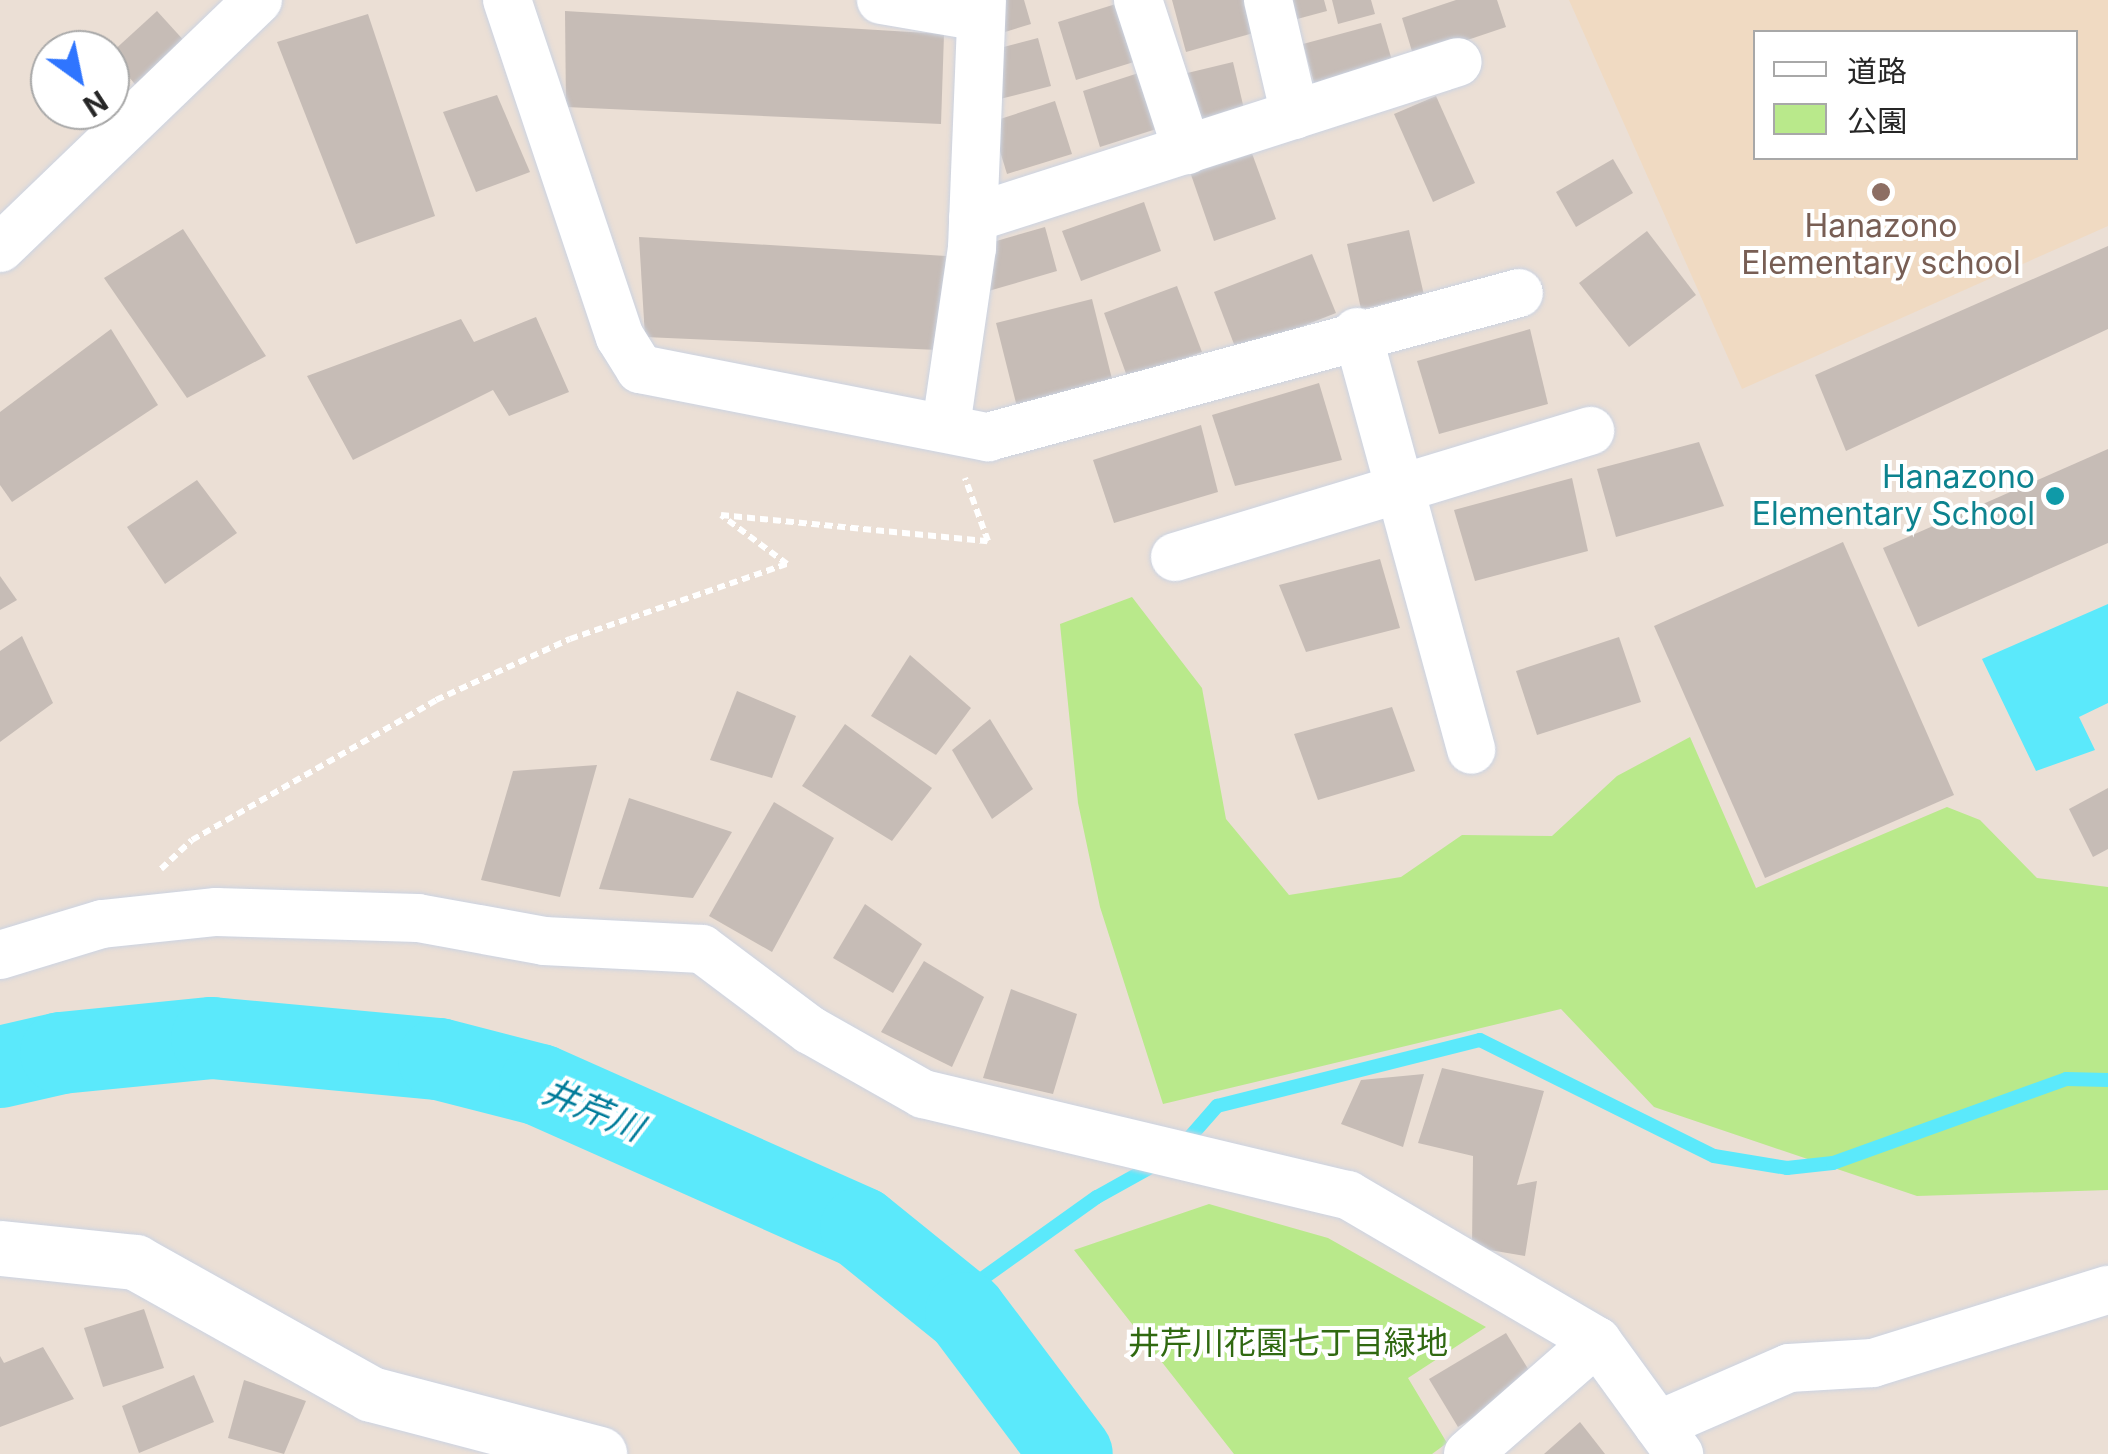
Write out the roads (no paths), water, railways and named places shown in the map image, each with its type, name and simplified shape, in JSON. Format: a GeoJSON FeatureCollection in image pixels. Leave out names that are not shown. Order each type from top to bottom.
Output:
{"type":"FeatureCollection","features":[{"type":"Feature","properties":{"kind":"main road"},"geometry":{"type":"LineString","coordinates":[[0,1248],[135,1262],[371,1394],[599,1454]]}},
{"type":"Feature","properties":{"kind":"street"},"geometry":{"type":"LineString","coordinates":[[0,248],[258,0]]}},
{"type":"Feature","properties":{"kind":"street"},"geometry":{"type":"LineString","coordinates":[[506,0],[620,337],[640,368],[988,437],[1357,332],[1519,293]]}},
{"type":"Feature","properties":{"kind":"street"},"geometry":{"type":"LineString","coordinates":[[880,0],[981,9],[973,218],[946,426]]}},
{"type":"Feature","properties":{"kind":"street"},"geometry":{"type":"LineString","coordinates":[[1138,0],[1187,150]]}},
{"type":"Feature","properties":{"kind":"street"},"geometry":{"type":"LineString","coordinates":[[1268,0],[1295,115]]}},
{"type":"Feature","properties":{"kind":"street"},"geometry":{"type":"LineString","coordinates":[[973,218],[1458,62]]}},
{"type":"Feature","properties":{"kind":"street"},"geometry":{"type":"LineString","coordinates":[[1357,332],[1471,750]]}},
{"type":"Feature","properties":{"kind":"street"},"geometry":{"type":"LineString","coordinates":[[1175,556],[1590,431]]}},
{"type":"Feature","properties":{"kind":"street"},"geometry":{"type":"LineString","coordinates":[[0,955],[102,924],[216,912],[418,918],[544,941],[702,949],[810,1030],[924,1094],[1348,1195],[1598,1341],[1668,1440],[1789,1368],[1873,1363],[2108,1290]]}},
{"type":"Feature","properties":{"kind":"street"},"geometry":{"type":"LineString","coordinates":[[1468,1454],[1598,1341]]}},
{"type":"Feature","properties":{"kind":"water"},"geometry":{"type":"Polygon","coordinates":[[[2108,604],[2108,703],[2079,717],[2095,750],[2036,771],[1982,659],[2108,604]]]}},
{"type":"Feature","properties":{"kind":"waterway","name":"井芹川"},"geometry":{"type":"LineString","coordinates":[[0,1067],[61,1053],[212,1038],[439,1059],[540,1085],[861,1228],[966,1313],[1072,1454]]}},
{"type":"Feature","properties":{"kind":"waterway"},"geometry":{"type":"LineString","coordinates":[[1183,1145],[1217,1106],[1480,1040],[1714,1156],[1787,1168],[1833,1163],[2066,1079],[2108,1080]]}},
{"type":"Feature","properties":{"kind":"waterway"},"geometry":{"type":"LineString","coordinates":[[951,1301],[1097,1197],[1158,1163]]}},
{"type":"Feature","properties":{"kind":"place","name":"Hanazono Elementary school"},"geometry":{"type":"Point","coordinates":[1881,192]}},
{"type":"Feature","properties":{"kind":"place","name":"Hanazono Elementary School"},"geometry":{"type":"Point","coordinates":[2055,496]}},
{"type":"Feature","properties":{"kind":"park label","name":"井芹川花園七丁目緑地"},"geometry":{"type":"Point","coordinates":[1288,1343]}}]}
